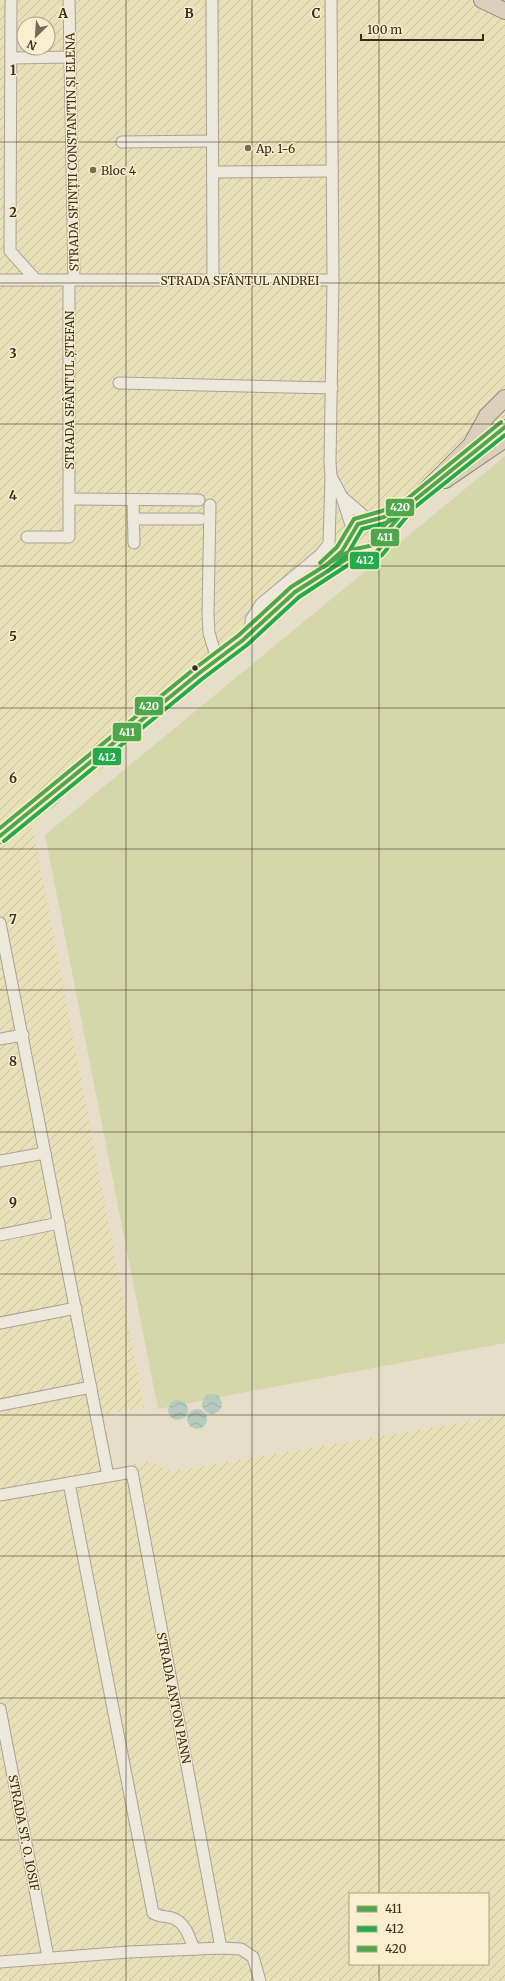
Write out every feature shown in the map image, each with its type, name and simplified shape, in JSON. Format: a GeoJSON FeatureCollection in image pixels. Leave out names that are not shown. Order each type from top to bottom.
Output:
{"type":"FeatureCollection","features":[{"type":"Feature","properties":{"kind":"highway"},"geometry":{"type":"LineString","coordinates":[[482,0],[505,11]]}},
{"type":"Feature","properties":{"kind":"highway"},"geometry":{"type":"LineString","coordinates":[[415,499],[471,445],[487,416],[505,398]]}},
{"type":"Feature","properties":{"kind":"highway"},"geometry":{"type":"LineString","coordinates":[[415,499],[505,439]]}},
{"type":"Feature","properties":{"kind":"main road"},"geometry":{"type":"LineString","coordinates":[[0,836],[250,633],[338,555],[358,524],[388,515],[415,499],[505,427]]}},
{"type":"Feature","properties":{"kind":"main road"},"geometry":{"type":"LineString","coordinates":[[384,536],[415,499]]}},
{"type":"Feature","properties":{"kind":"main road"},"geometry":{"type":"LineString","coordinates":[[352,534],[356,549],[368,554],[378,550],[384,541],[384,536],[382,528],[371,521]]}},
{"type":"Feature","properties":{"kind":"main road"},"geometry":{"type":"LineString","coordinates":[[295,592],[340,563],[363,553]]}},
{"type":"Feature","properties":{"kind":"street"},"geometry":{"type":"LineString","coordinates":[[11,0],[12,58],[10,251],[36,280]]}},
{"type":"Feature","properties":{"kind":"street","name":"STRADA SFINȚII CONSTANTIN ȘI ELENA"},"geometry":{"type":"LineString","coordinates":[[69,0],[72,280]]}},
{"type":"Feature","properties":{"kind":"street"},"geometry":{"type":"LineString","coordinates":[[212,0],[213,280]]}},
{"type":"Feature","properties":{"kind":"street"},"geometry":{"type":"LineString","coordinates":[[331,0],[333,280]]}},
{"type":"Feature","properties":{"kind":"street"},"geometry":{"type":"LineString","coordinates":[[12,58],[70,57]]}},
{"type":"Feature","properties":{"kind":"street"},"geometry":{"type":"LineString","coordinates":[[122,142],[213,141]]}},
{"type":"Feature","properties":{"kind":"street"},"geometry":{"type":"LineString","coordinates":[[213,172],[332,171]]}},
{"type":"Feature","properties":{"kind":"street","name":"STRADA SFÂNTUL ANDREI"},"geometry":{"type":"LineString","coordinates":[[0,280],[333,280],[332,388],[329,452],[332,476],[342,497],[352,534]]}},
{"type":"Feature","properties":{"kind":"street","name":"STRADA SFÂNTUL ȘTEFAN"},"geometry":{"type":"LineString","coordinates":[[27,538],[69,537],[72,280]]}},
{"type":"Feature","properties":{"kind":"street"},"geometry":{"type":"LineString","coordinates":[[119,383],[332,388]]}},
{"type":"Feature","properties":{"kind":"street"},"geometry":{"type":"LineString","coordinates":[[250,633],[251,620],[261,604],[320,555],[329,544],[332,476]]}},
{"type":"Feature","properties":{"kind":"street","name":"STRADA SFÂNTUL ANDREI"},"geometry":{"type":"LineString","coordinates":[[342,497],[371,521]]}},
{"type":"Feature","properties":{"kind":"street"},"geometry":{"type":"LineString","coordinates":[[69,499],[199,500]]}},
{"type":"Feature","properties":{"kind":"street"},"geometry":{"type":"LineString","coordinates":[[133,500],[134,543]]}},
{"type":"Feature","properties":{"kind":"street"},"geometry":{"type":"LineString","coordinates":[[210,505],[208,614],[209,633],[217,659]]}},
{"type":"Feature","properties":{"kind":"street"},"geometry":{"type":"LineString","coordinates":[[133,519],[200,519]]}},
{"type":"Feature","properties":{"kind":"street"},"geometry":{"type":"LineString","coordinates":[[0,924],[4,959],[23,1035],[108,1476],[0,1495]]}},
{"type":"Feature","properties":{"kind":"street"},"geometry":{"type":"LineString","coordinates":[[0,1039],[23,1035]]}},
{"type":"Feature","properties":{"kind":"street"},"geometry":{"type":"LineString","coordinates":[[0,1161],[45,1153]]}},
{"type":"Feature","properties":{"kind":"street"},"geometry":{"type":"LineString","coordinates":[[0,1234],[59,1223]]}},
{"type":"Feature","properties":{"kind":"street"},"geometry":{"type":"LineString","coordinates":[[0,1323],[76,1308]]}},
{"type":"Feature","properties":{"kind":"street"},"geometry":{"type":"LineString","coordinates":[[0,1405],[91,1387]]}},
{"type":"Feature","properties":{"kind":"street","name":"STRADA ANTON PANN"},"geometry":{"type":"LineString","coordinates":[[108,1476],[132,1472],[220,1948]]}},
{"type":"Feature","properties":{"kind":"street"},"geometry":{"type":"LineString","coordinates":[[69,1483],[153,1913],[157,1916],[174,1918],[179,1921],[188,1934],[194,1949]]}},
{"type":"Feature","properties":{"kind":"street","name":"STRADA ST. O. IOSIF"},"geometry":{"type":"LineString","coordinates":[[0,1709],[48,1957]]}},
{"type":"Feature","properties":{"kind":"street"},"geometry":{"type":"LineString","coordinates":[[0,1962],[48,1957],[194,1949],[241,1949],[249,1953],[256,1964],[260,1981]]}},
{"type":"Feature","properties":{"kind":"shaded area"},"geometry":{"type":"Polygon","coordinates":[[[0,0],[505,0],[505,443],[302,597],[99,771],[32,824],[144,1407],[104,1415],[113,1468],[153,1461],[170,1472],[505,1415],[505,1981],[0,1981],[0,0]]]}},
{"type":"Feature","properties":{"kind":"green space"},"geometry":{"type":"Polygon","coordinates":[[[505,456],[505,1343],[158,1409],[45,835],[505,456]]]}},
{"type":"Feature","properties":{"kind":"water"},"geometry":{"type":"Polygon","coordinates":[[[212,1394],[219,1397],[222,1404],[219,1411],[212,1414],[205,1411],[202,1404],[205,1397],[212,1394]]]}},
{"type":"Feature","properties":{"kind":"water"},"geometry":{"type":"Polygon","coordinates":[[[178,1400],[185,1403],[188,1410],[185,1417],[178,1420],[171,1417],[168,1410],[171,1403],[178,1400]]]}},
{"type":"Feature","properties":{"kind":"water"},"geometry":{"type":"Polygon","coordinates":[[[197,1409],[204,1412],[207,1419],[204,1426],[197,1429],[190,1426],[187,1419],[190,1412],[197,1409]]]}},
{"type":"Feature","properties":{"kind":"transit line","name":"420"},"geometry":{"type":"LineString","coordinates":[[0,828],[194,669],[239,635],[291,587],[342,555],[355,549],[374,545],[383,527],[407,499],[501,422]]}},
{"type":"Feature","properties":{"kind":"transit line","name":"411"},"geometry":{"type":"LineString","coordinates":[[0,836],[198,674],[243,640],[295,592],[345,560],[357,555],[374,553],[378,550],[382,546],[388,530],[411,503],[505,427]]}},
{"type":"Feature","properties":{"kind":"transit line","name":"412"},"geometry":{"type":"LineString","coordinates":[[4,841],[202,679],[247,645],[299,597],[348,565],[359,561],[376,559],[382,555],[387,549],[393,533],[415,507],[505,435]]}},
{"type":"Feature","properties":{"kind":"transit line","name":"420"},"geometry":{"type":"LineString","coordinates":[[320,563],[337,547],[354,519],[382,511],[406,499]]}},
{"type":"Feature","properties":{"kind":"transit line","name":"411"},"geometry":{"type":"LineString","coordinates":[[324,567],[342,551],[358,524],[384,517],[409,504]]}},
{"type":"Feature","properties":{"kind":"transit line","name":"412"},"geometry":{"type":"LineString","coordinates":[[328,571],[347,555],[362,529],[386,523],[412,509]]}},
{"type":"Feature","properties":{"kind":"place","name":"Ap. 1-6"},"geometry":{"type":"Point","coordinates":[248,148]}},
{"type":"Feature","properties":{"kind":"place","name":"Bloc 4"},"geometry":{"type":"Point","coordinates":[93,170]}}]}
